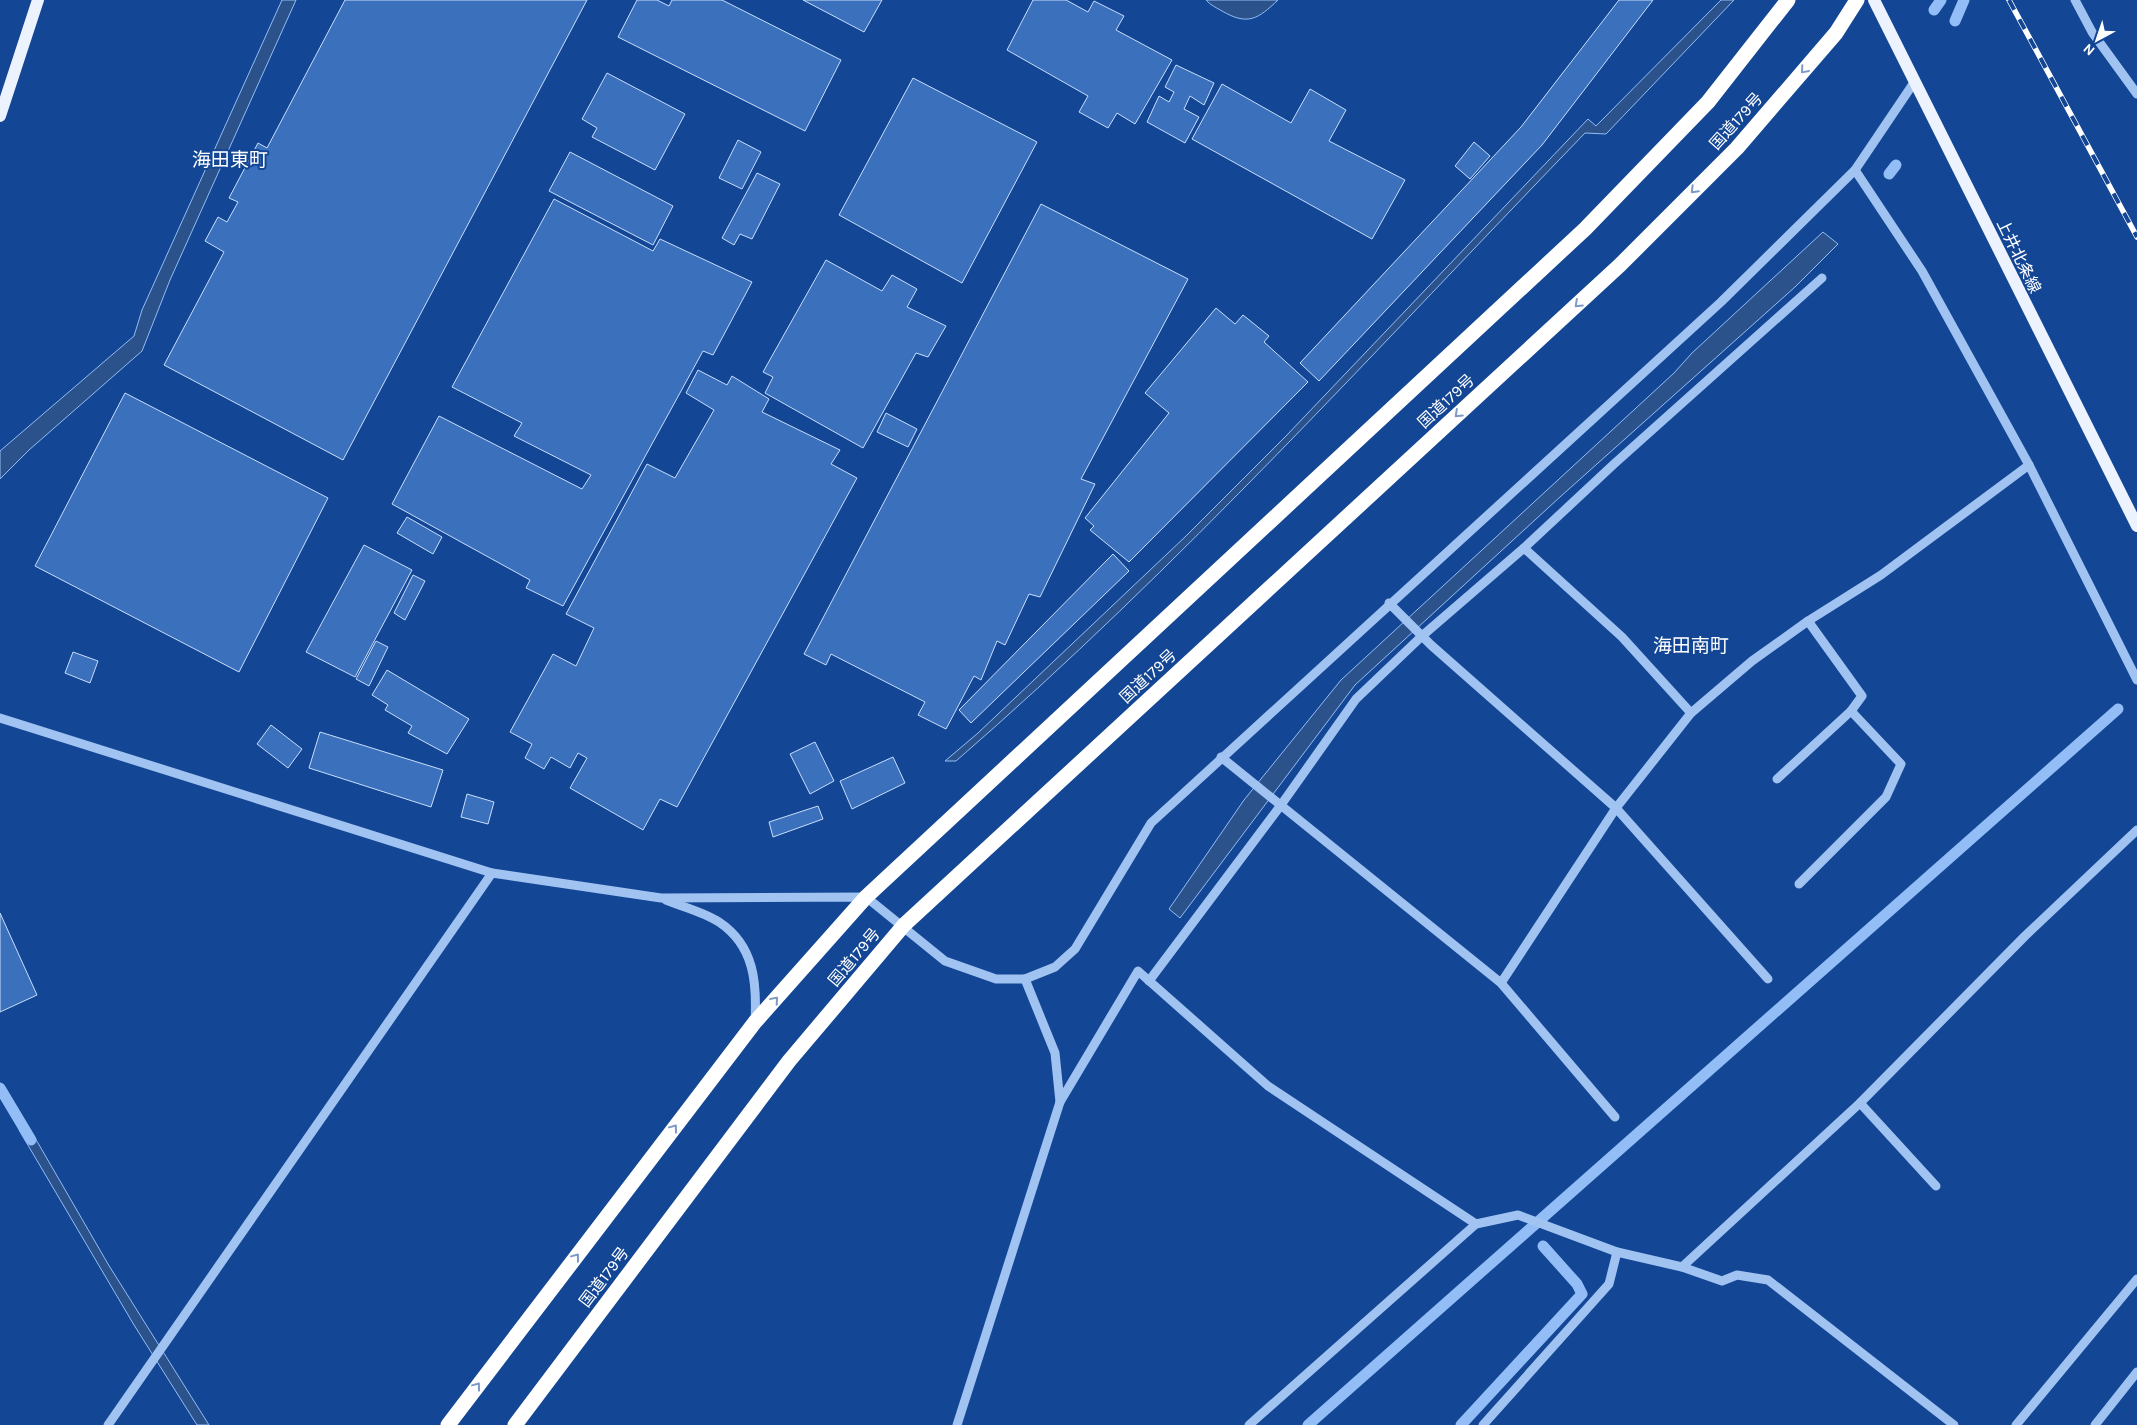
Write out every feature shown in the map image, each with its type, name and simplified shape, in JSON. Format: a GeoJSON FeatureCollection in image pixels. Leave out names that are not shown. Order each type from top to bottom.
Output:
{"type":"FeatureCollection","features":[{"type":"Feature","properties":{"kind":"highway","name":"国道179号"},"geometry":{"type":"LineString","coordinates":[[448,1425],[755,1022],[866,896],[1585,229],[1708,102],[1788,0]]}},
{"type":"Feature","properties":{"kind":"highway","name":"国道179号"},"geometry":{"type":"LineString","coordinates":[[514,1425],[789,1061],[904,925],[1620,265],[1737,148],[1836,33],[1857,0]]}},
{"type":"Feature","properties":{"kind":"main road"},"geometry":{"type":"LineString","coordinates":[[0,116],[38,0]]}},
{"type":"Feature","properties":{"kind":"main road","name":"上井北条線"},"geometry":{"type":"LineString","coordinates":[[1874,0],[2137,526]]}},
{"type":"Feature","properties":{"kind":"street"},"geometry":{"type":"LineString","coordinates":[[2075,0],[2092,32],[2137,94]]}},
{"type":"Feature","properties":{"kind":"street"},"geometry":{"type":"LineString","coordinates":[[0,718],[492,873],[661,898],[866,896],[904,925],[945,961],[996,979],[1025,979],[1055,967],[1075,949],[1151,823],[1721,302],[1855,170],[1915,81]]}},
{"type":"Feature","properties":{"kind":"street"},"geometry":{"type":"LineString","coordinates":[[1855,170],[1922,271],[2029,466],[2137,680]]}},
{"type":"Feature","properties":{"kind":"street"},"geometry":{"type":"LineString","coordinates":[[1149,981],[1281,805],[1356,699],[1422,636],[1524,548],[1614,464],[1822,278]]}},
{"type":"Feature","properties":{"kind":"street"},"geometry":{"type":"LineString","coordinates":[[1501,982],[1616,808],[1691,713],[1752,661],[1808,621],[1881,575],[2029,466]]}},
{"type":"Feature","properties":{"kind":"street"},"geometry":{"type":"LineString","coordinates":[[1524,548],[1622,637],[1691,713]]}},
{"type":"Feature","properties":{"kind":"street"},"geometry":{"type":"LineString","coordinates":[[1390,603],[1422,636],[1616,808],[1768,979]]}},
{"type":"Feature","properties":{"kind":"street"},"geometry":{"type":"LineString","coordinates":[[1776,779],[1851,711],[1862,696],[1808,621]]}},
{"type":"Feature","properties":{"kind":"street"},"geometry":{"type":"LineString","coordinates":[[1799,884],[1886,797],[1901,764],[1851,711]]}},
{"type":"Feature","properties":{"kind":"street"},"geometry":{"type":"LineString","coordinates":[[1221,757],[1501,982],[1615,1117]]}},
{"type":"Feature","properties":{"kind":"street"},"geometry":{"type":"LineString","coordinates":[[1682,1267],[1860,1103],[2025,936],[2137,830]]}},
{"type":"Feature","properties":{"kind":"street"},"geometry":{"type":"LineString","coordinates":[[108,1425],[492,873]]}},
{"type":"Feature","properties":{"kind":"street"},"geometry":{"type":"LineString","coordinates":[[661,898],[720,922],[740,943],[753,968],[757,990],[755,1022]]}},
{"type":"Feature","properties":{"kind":"street"},"geometry":{"type":"LineString","coordinates":[[957,1425],[1060,1102],[1138,971],[1268,1086],[1476,1224]]}},
{"type":"Feature","properties":{"kind":"street"},"geometry":{"type":"LineString","coordinates":[[1025,979],[1055,1054],[1060,1102]]}},
{"type":"Feature","properties":{"kind":"street"},"geometry":{"type":"LineString","coordinates":[[1860,1103],[1936,1186]]}},
{"type":"Feature","properties":{"kind":"street"},"geometry":{"type":"LineString","coordinates":[[1249,1425],[1476,1224],[1518,1215],[1617,1252],[1682,1267],[1722,1281],[1737,1275],[1768,1280],[1954,1425]]}},
{"type":"Feature","properties":{"kind":"street"},"geometry":{"type":"LineString","coordinates":[[1483,1425],[1609,1284],[1617,1252]]}},
{"type":"Feature","properties":{"kind":"street"},"geometry":{"type":"LineString","coordinates":[[2016,1425],[2137,1279]]}},
{"type":"Feature","properties":{"kind":"street"},"geometry":{"type":"LineString","coordinates":[[2095,1425],[2137,1372]]}},
{"type":"Feature","properties":{"kind":"water"},"geometry":{"type":"Polygon","coordinates":[[[282,0],[296,0],[170,280],[142,351],[29,450],[0,479],[0,451],[134,336],[142,310],[282,0]]]}},
{"type":"Feature","properties":{"kind":"water"},"geometry":{"type":"Polygon","coordinates":[[[1206,0],[1278,0],[1258,16],[1246,19],[1231,16],[1206,0]]]}},
{"type":"Feature","properties":{"kind":"water"},"geometry":{"type":"Polygon","coordinates":[[[1721,0],[1734,0],[1606,134],[1585,133],[1355,374],[1120,611],[956,761],[945,761],[978,733],[1186,536],[1286,436],[1588,119],[1596,126],[1721,0]]]}},
{"type":"Feature","properties":{"kind":"water"},"geometry":{"type":"Polygon","coordinates":[[[1823,232],[1838,244],[1795,287],[1560,497],[1355,685],[1180,918],[1169,909],[1244,800],[1341,680],[1674,373],[1692,353],[1823,232]]]}},
{"type":"Feature","properties":{"kind":"water"},"geometry":{"type":"Polygon","coordinates":[[[27,1124],[108,1264],[209,1425],[197,1425],[134,1325],[19,1130],[27,1124]]]}},
{"type":"Feature","properties":{"kind":"building"},"geometry":{"type":"Polygon","coordinates":[[[345,0],[587,0],[343,460],[164,365],[224,252],[205,241],[218,217],[227,222],[238,202],[229,198],[258,143],[267,148],[345,0]]]}},
{"type":"Feature","properties":{"kind":"building"},"geometry":{"type":"Polygon","coordinates":[[[637,0],[657,0],[669,6],[672,0],[722,0],[841,60],[805,131],[618,37],[637,0]]]}},
{"type":"Feature","properties":{"kind":"building"},"geometry":{"type":"Polygon","coordinates":[[[803,0],[882,0],[864,32],[803,0]]]}},
{"type":"Feature","properties":{"kind":"building"},"geometry":{"type":"Polygon","coordinates":[[[1033,0],[1066,0],[1088,12],[1094,1],[1124,16],[1116,30],[1172,60],[1135,124],[1117,113],[1108,128],[1079,112],[1088,96],[1007,50],[1033,0]]]}},
{"type":"Feature","properties":{"kind":"building"},"geometry":{"type":"Polygon","coordinates":[[[1619,0],[1653,0],[1542,145],[1319,381],[1300,363],[1521,127],[1619,0]]]}},
{"type":"Feature","properties":{"kind":"building"},"geometry":{"type":"Polygon","coordinates":[[[1176,65],[1214,83],[1204,105],[1190,96],[1184,109],[1199,117],[1185,143],[1147,122],[1159,96],[1169,102],[1174,92],[1165,87],[1176,65]]]}},
{"type":"Feature","properties":{"kind":"building"},"geometry":{"type":"Polygon","coordinates":[[[607,73],[685,114],[655,170],[592,137],[597,128],[582,119],[607,73]]]}},
{"type":"Feature","properties":{"kind":"building"},"geometry":{"type":"Polygon","coordinates":[[[913,78],[1037,142],[962,283],[839,215],[913,78]]]}},
{"type":"Feature","properties":{"kind":"building"},"geometry":{"type":"Polygon","coordinates":[[[1222,84],[1291,123],[1310,89],[1346,110],[1329,141],[1405,180],[1372,239],[1192,139],[1222,84]]]}},
{"type":"Feature","properties":{"kind":"building"},"geometry":{"type":"Polygon","coordinates":[[[738,140],[761,152],[742,189],[719,178],[738,140]]]}},
{"type":"Feature","properties":{"kind":"building"},"geometry":{"type":"Polygon","coordinates":[[[1474,142],[1490,156],[1470,179],[1455,166],[1474,142]]]}},
{"type":"Feature","properties":{"kind":"building"},"geometry":{"type":"Polygon","coordinates":[[[570,152],[673,206],[653,245],[549,191],[570,152]]]}},
{"type":"Feature","properties":{"kind":"building"},"geometry":{"type":"Polygon","coordinates":[[[757,173],[780,184],[752,239],[740,234],[734,245],[722,238],[757,173]]]}},
{"type":"Feature","properties":{"kind":"building"},"geometry":{"type":"Polygon","coordinates":[[[554,199],[653,251],[660,239],[752,282],[713,355],[703,351],[563,606],[526,588],[530,580],[392,504],[439,416],[582,489],[591,475],[514,436],[522,423],[452,387],[554,199]]]}},
{"type":"Feature","properties":{"kind":"building"},"geometry":{"type":"Polygon","coordinates":[[[1041,204],[1188,279],[1081,479],[1095,484],[1040,597],[1029,594],[1005,645],[997,641],[981,680],[974,676],[946,729],[918,715],[925,702],[831,654],[826,665],[804,654],[1041,204]]]}},
{"type":"Feature","properties":{"kind":"building"},"geometry":{"type":"Polygon","coordinates":[[[826,260],[882,291],[892,275],[917,289],[907,307],[946,326],[928,357],[916,353],[863,448],[765,393],[773,377],[763,372],[826,260]]]}},
{"type":"Feature","properties":{"kind":"building"},"geometry":{"type":"Polygon","coordinates":[[[1216,308],[1235,324],[1243,315],[1269,336],[1264,342],[1308,382],[1129,562],[1090,530],[1094,526],[1085,518],[1169,413],[1145,393],[1216,308]]]}},
{"type":"Feature","properties":{"kind":"building"},"geometry":{"type":"Polygon","coordinates":[[[698,370],[727,385],[732,376],[769,399],[762,412],[840,450],[831,464],[857,478],[677,807],[660,799],[643,830],[570,788],[587,758],[578,753],[570,768],[551,757],[544,769],[525,758],[532,744],[510,732],[553,654],[576,666],[594,628],[566,614],[647,464],[675,478],[714,410],[686,393],[698,370]]]}},
{"type":"Feature","properties":{"kind":"building"},"geometry":{"type":"Polygon","coordinates":[[[125,393],[328,498],[239,672],[35,566],[125,393]]]}},
{"type":"Feature","properties":{"kind":"building"},"geometry":{"type":"Polygon","coordinates":[[[886,413],[917,429],[908,447],[877,432],[886,413]]]}},
{"type":"Feature","properties":{"kind":"building"},"geometry":{"type":"Polygon","coordinates":[[[407,517],[442,537],[433,554],[397,533],[407,517]]]}},
{"type":"Feature","properties":{"kind":"building"},"geometry":{"type":"Polygon","coordinates":[[[364,545],[412,570],[355,677],[306,652],[364,545]]]}},
{"type":"Feature","properties":{"kind":"building"},"geometry":{"type":"Polygon","coordinates":[[[1113,554],[1129,571],[971,723],[959,710],[1113,554]]]}},
{"type":"Feature","properties":{"kind":"building"},"geometry":{"type":"Polygon","coordinates":[[[413,575],[425,581],[405,620],[394,613],[413,575]]]}},
{"type":"Feature","properties":{"kind":"building"},"geometry":{"type":"Polygon","coordinates":[[[376,641],[388,647],[369,686],[356,679],[376,641]]]}},
{"type":"Feature","properties":{"kind":"building"},"geometry":{"type":"Polygon","coordinates":[[[73,652],[98,661],[90,683],[65,673],[73,652]]]}},
{"type":"Feature","properties":{"kind":"building"},"geometry":{"type":"Polygon","coordinates":[[[387,670],[469,719],[447,754],[408,733],[412,726],[385,710],[388,705],[372,695],[387,670]]]}},
{"type":"Feature","properties":{"kind":"building"},"geometry":{"type":"Polygon","coordinates":[[[271,725],[302,749],[288,768],[257,744],[271,725]]]}},
{"type":"Feature","properties":{"kind":"building"},"geometry":{"type":"Polygon","coordinates":[[[320,732],[443,770],[431,807],[309,768],[320,732]]]}},
{"type":"Feature","properties":{"kind":"building"},"geometry":{"type":"Polygon","coordinates":[[[815,742],[834,781],[810,794],[790,754],[815,742]]]}},
{"type":"Feature","properties":{"kind":"building"},"geometry":{"type":"Polygon","coordinates":[[[893,757],[905,783],[852,809],[840,781],[893,757]]]}},
{"type":"Feature","properties":{"kind":"building"},"geometry":{"type":"Polygon","coordinates":[[[467,794],[494,802],[488,824],[461,817],[467,794]]]}},
{"type":"Feature","properties":{"kind":"building"},"geometry":{"type":"Polygon","coordinates":[[[818,806],[823,819],[773,837],[769,822],[818,806]]]}},
{"type":"Feature","properties":{"kind":"building"},"geometry":{"type":"Polygon","coordinates":[[[0,913],[37,995],[0,1012],[0,913]]]}},
{"type":"Feature","properties":{"kind":"waterway"},"geometry":{"type":"LineString","coordinates":[[1934,10],[1941,0]]}},
{"type":"Feature","properties":{"kind":"waterway"},"geometry":{"type":"LineString","coordinates":[[1955,21],[1964,0]]}},
{"type":"Feature","properties":{"kind":"waterway"},"geometry":{"type":"LineString","coordinates":[[1889,174],[1896,165]]}},
{"type":"Feature","properties":{"kind":"waterway"},"geometry":{"type":"LineString","coordinates":[[1308,1425],[2118,709]]}},
{"type":"Feature","properties":{"kind":"waterway"},"geometry":{"type":"LineString","coordinates":[[0,1088],[31,1140]]}},
{"type":"Feature","properties":{"kind":"waterway"},"geometry":{"type":"LineString","coordinates":[[1461,1425],[1582,1294],[1577,1284],[1543,1246]]}},
{"type":"Feature","properties":{"kind":"railway"},"geometry":{"type":"LineString","coordinates":[[2009,0],[2137,237]]}},
{"type":"Feature","properties":{"kind":"district","name":"海田東町"},"geometry":{"type":"Point","coordinates":[230,160]}},
{"type":"Feature","properties":{"kind":"district","name":"海田南町"},"geometry":{"type":"Point","coordinates":[1691,646]}}]}
